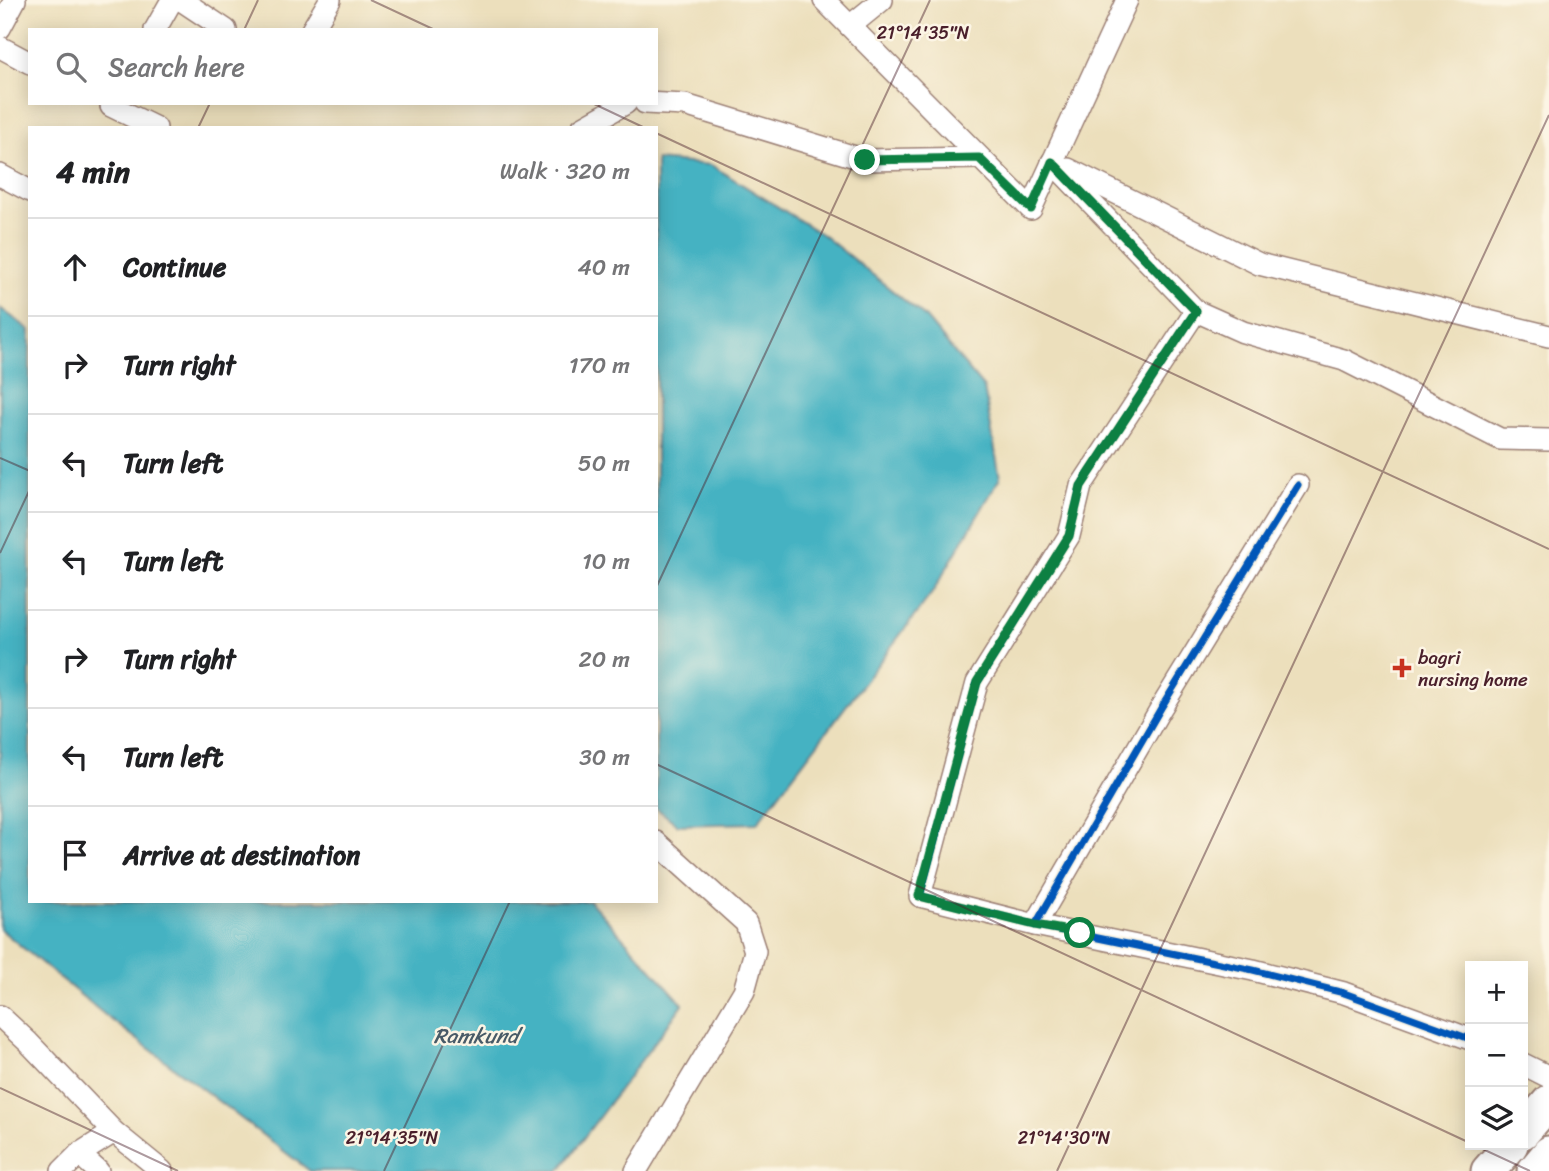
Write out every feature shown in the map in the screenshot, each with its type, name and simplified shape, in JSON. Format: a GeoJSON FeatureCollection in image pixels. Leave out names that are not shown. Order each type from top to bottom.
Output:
{"type":"FeatureCollection","features":[{"type":"Feature","properties":{"kind":"main road"},"geometry":{"type":"LineString","coordinates":[[1528,1126],[1549,1102]]}},
{"type":"Feature","properties":{"kind":"main road"},"geometry":{"type":"LineString","coordinates":[[1488,1171],[1507,1150]]}},
{"type":"Feature","properties":{"kind":"main road"},"geometry":{"type":"LineString","coordinates":[[1534,1171],[1549,1153]]}},
{"type":"Feature","properties":{"kind":"street"},"geometry":{"type":"LineString","coordinates":[[0,27],[15,0]]}},
{"type":"Feature","properties":{"kind":"street"},"geometry":{"type":"LineString","coordinates":[[156,28],[173,0]]}},
{"type":"Feature","properties":{"kind":"street"},"geometry":{"type":"LineString","coordinates":[[181,0],[223,28]]}},
{"type":"Feature","properties":{"kind":"street"},"geometry":{"type":"LineString","coordinates":[[313,28],[330,0]]}},
{"type":"Feature","properties":{"kind":"street"},"geometry":{"type":"LineString","coordinates":[[824,0],[1031,209],[1127,0]]}},
{"type":"Feature","properties":{"kind":"street"},"geometry":{"type":"LineString","coordinates":[[850,26],[882,0]]}},
{"type":"Feature","properties":{"kind":"street"},"geometry":{"type":"LineString","coordinates":[[0,47],[28,62]]}},
{"type":"Feature","properties":{"kind":"street"},"geometry":{"type":"LineString","coordinates":[[658,104],[685,105],[865,160],[979,158]]}},
{"type":"Feature","properties":{"kind":"street"},"geometry":{"type":"LineString","coordinates":[[112,105],[152,126]]}},
{"type":"Feature","properties":{"kind":"street"},"geometry":{"type":"LineString","coordinates":[[586,126],[622,105]]}},
{"type":"Feature","properties":{"kind":"street"},"geometry":{"type":"LineString","coordinates":[[1052,162],[1196,311],[1243,332],[1344,360],[1500,439],[1549,440]]}},
{"type":"Feature","properties":{"kind":"street"},"geometry":{"type":"LineString","coordinates":[[1052,162],[1259,264],[1549,336]]}},
{"type":"Feature","properties":{"kind":"street"},"geometry":{"type":"LineString","coordinates":[[0,175],[28,190]]}},
{"type":"Feature","properties":{"kind":"street"},"geometry":{"type":"LineString","coordinates":[[1196,311],[1081,486],[1069,536],[977,682],[919,896],[1035,925],[1239,967],[1344,993],[1465,1037]]}},
{"type":"Feature","properties":{"kind":"street"},"geometry":{"type":"LineString","coordinates":[[1035,925],[1161,708],[1298,485]]}},
{"type":"Feature","properties":{"kind":"street"},"geometry":{"type":"LineString","coordinates":[[636,1171],[744,991],[755,951],[746,923],[658,844]]}},
{"type":"Feature","properties":{"kind":"street"},"geometry":{"type":"LineString","coordinates":[[0,1016],[114,1132],[162,1171]]}},
{"type":"Feature","properties":{"kind":"street"},"geometry":{"type":"LineString","coordinates":[[1528,1066],[1549,1077]]}},
{"type":"Feature","properties":{"kind":"street"},"geometry":{"type":"LineString","coordinates":[[62,1171],[79,1154],[114,1132]]}},
{"type":"Feature","properties":{"kind":"street"},"geometry":{"type":"LineString","coordinates":[[79,1154],[98,1171]]}},
{"type":"Feature","properties":{"kind":"water"},"geometry":{"type":"Polygon","coordinates":[[[658,160],[711,165],[823,235],[925,317],[984,388],[1000,478],[932,593],[757,823],[678,825],[658,810],[658,160]]]}},
{"type":"Feature","properties":{"kind":"water","name":"Ramkund"},"geometry":{"type":"Polygon","coordinates":[[[0,308],[28,329],[28,903],[592,903],[683,1004],[559,1171],[310,1171],[105,1015],[0,929],[0,308]]]}},
{"type":"Feature","properties":{"kind":"cycle path"},"geometry":{"type":"LineString","coordinates":[[1052,162],[1196,311],[1081,486],[1069,536],[977,683],[920,896],[1035,925],[1253,970],[1344,993],[1465,1037]]}},
{"type":"Feature","properties":{"kind":"cycle path"},"geometry":{"type":"LineString","coordinates":[[1035,925],[1161,708],[1298,485]]}},
{"type":"Feature","properties":{"kind":"place","name":"bagri nursing home"},"geometry":{"type":"Point","coordinates":[1402,668]}},
{"type":"Feature","properties":{"kind":"route"},"geometry":{"type":"LineString","coordinates":[[865,160],[979,158],[1031,209],[1052,162],[1196,311],[1081,486],[1069,536],[977,682],[919,896],[1035,925],[1080,933]]}}]}
